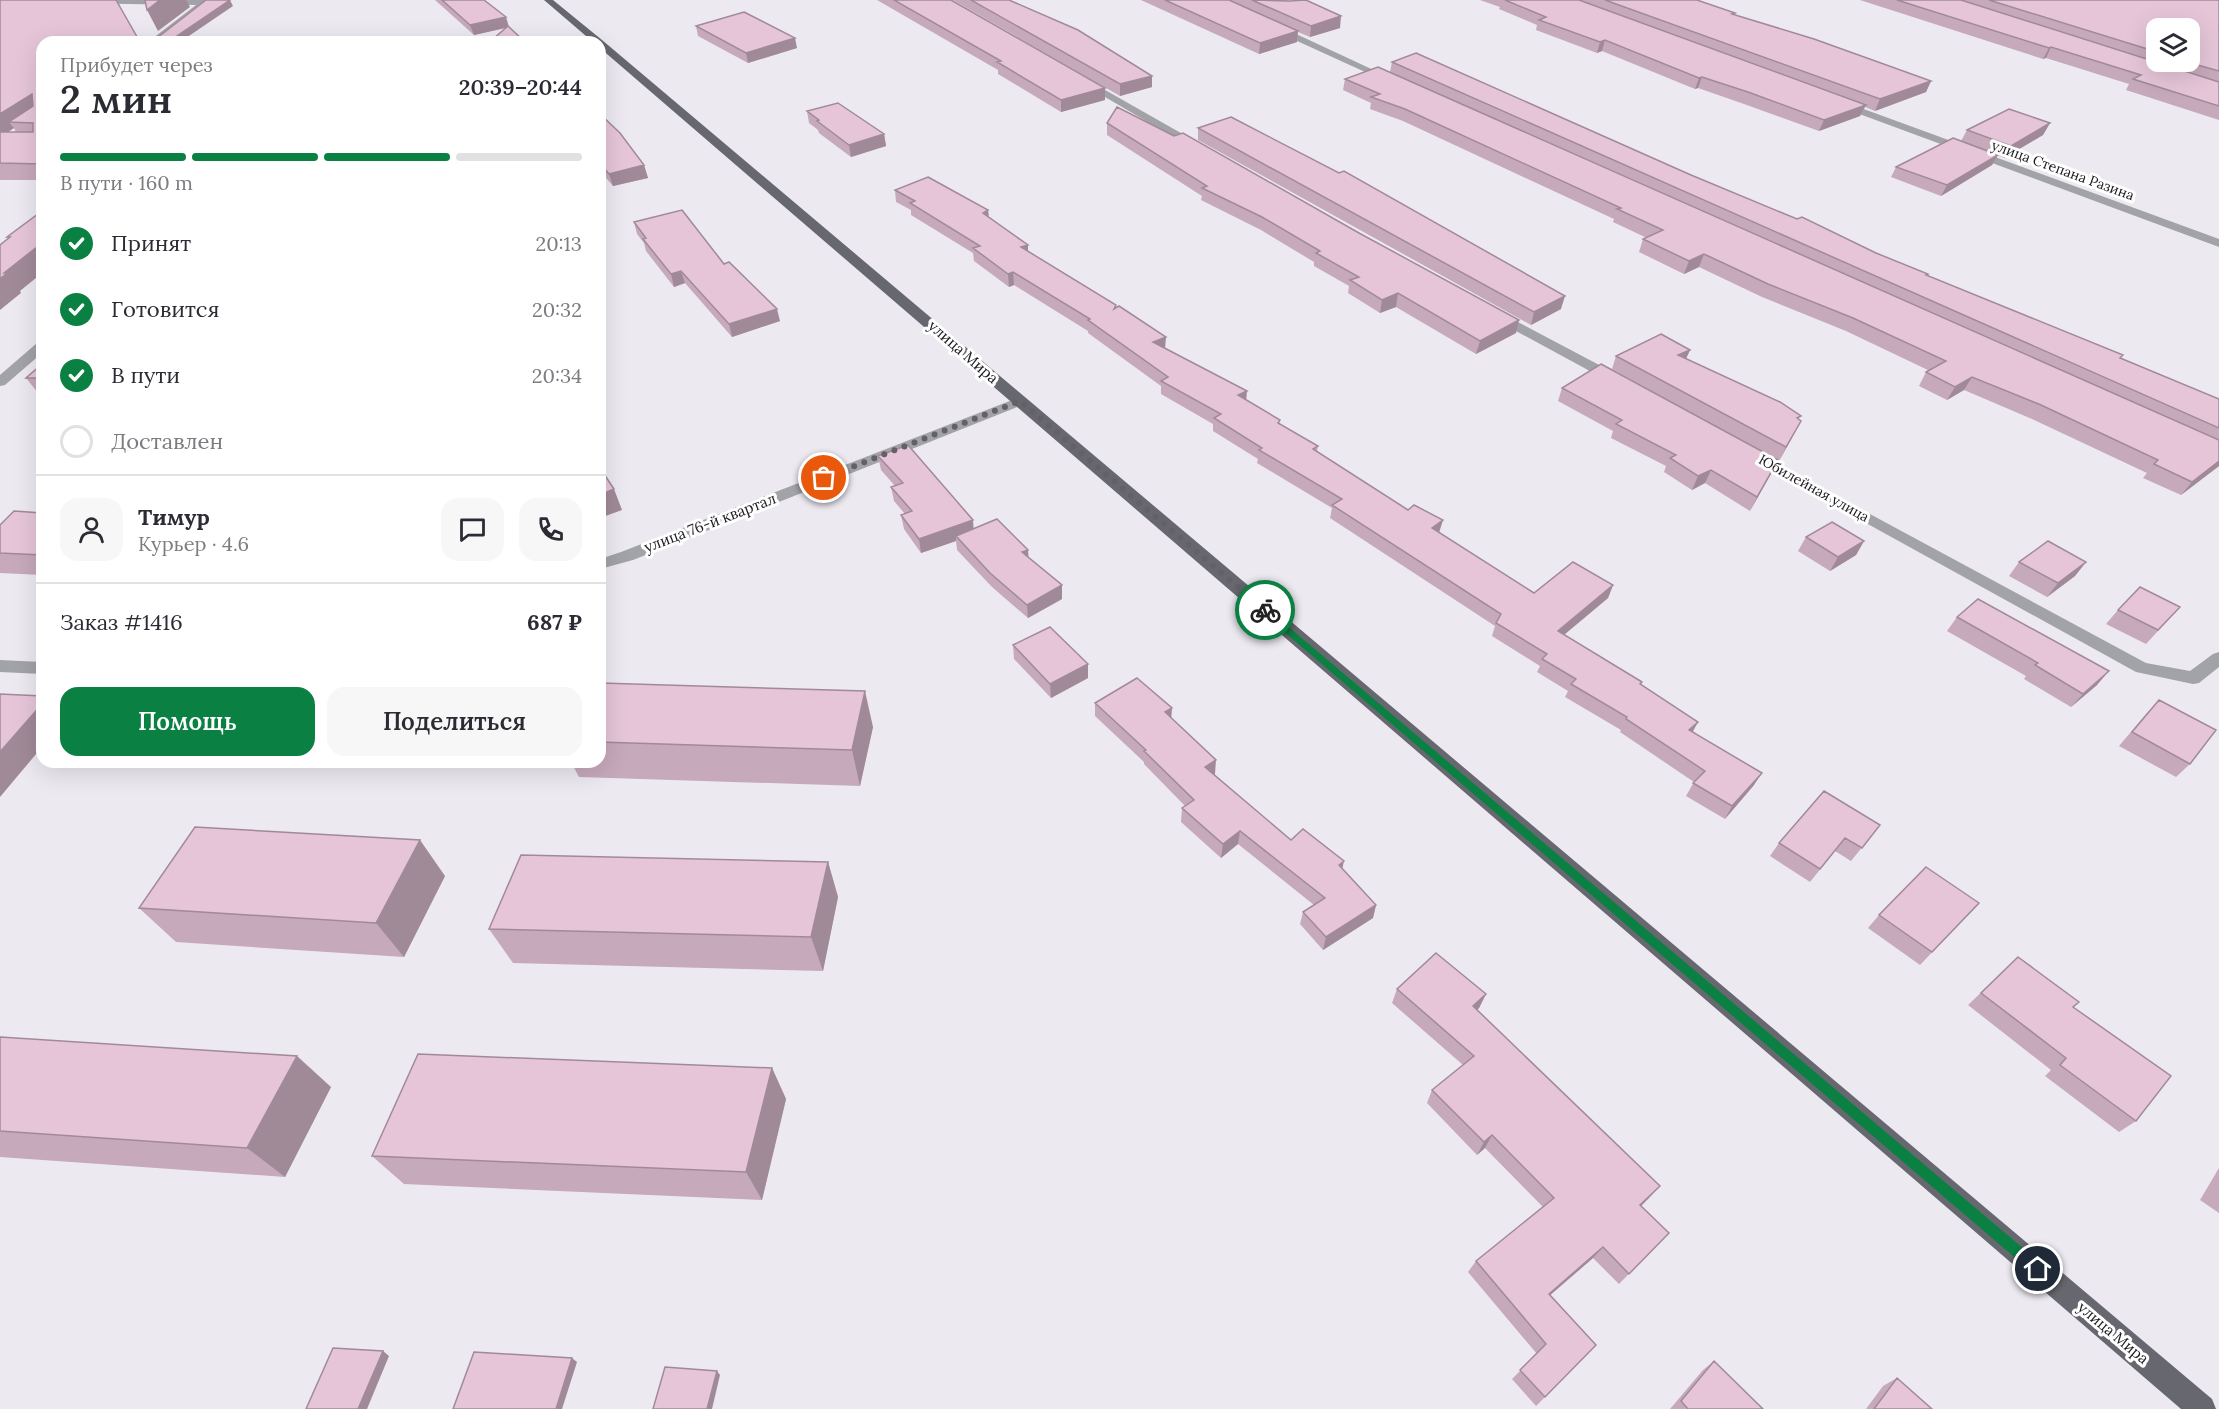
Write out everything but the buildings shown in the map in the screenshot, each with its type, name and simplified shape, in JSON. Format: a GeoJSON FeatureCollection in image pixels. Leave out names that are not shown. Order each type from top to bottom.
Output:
{"type":"FeatureCollection","features":[{"type":"Feature","properties":{"kind":"main road","name":"улица Мира"},"geometry":{"type":"LineString","coordinates":[[548,0],[591,36]]}},
{"type":"Feature","properties":{"kind":"main road","name":"улица Мира"},"geometry":{"type":"LineString","coordinates":[[606,49],[2202,1409]]}},
{"type":"Feature","properties":{"kind":"street"},"geometry":{"type":"LineString","coordinates":[[60,0],[205,2],[161,36]]}},
{"type":"Feature","properties":{"kind":"street"},"geometry":{"type":"LineString","coordinates":[[1269,25],[1400,84]]}},
{"type":"Feature","properties":{"kind":"street"},"geometry":{"type":"LineString","coordinates":[[1073,75],[1207,152]]}},
{"type":"Feature","properties":{"kind":"street","name":"улица Степана Разина"},"geometry":{"type":"LineString","coordinates":[[1828,99],[2219,243]]}},
{"type":"Feature","properties":{"kind":"street"},"geometry":{"type":"LineString","coordinates":[[1487,309],[1622,383]]}},
{"type":"Feature","properties":{"kind":"street"},"geometry":{"type":"LineString","coordinates":[[0,382],[36,351]]}},
{"type":"Feature","properties":{"kind":"street","name":"улица 76-й квартал"},"geometry":{"type":"LineString","coordinates":[[606,562],[627,556],[1020,401]]}},
{"type":"Feature","properties":{"kind":"street","name":"Юбилейная улица"},"geometry":{"type":"LineString","coordinates":[[1747,452],[2142,668],[2193,678],[2219,658]]}},
{"type":"Feature","properties":{"kind":"street"},"geometry":{"type":"LineString","coordinates":[[0,666],[36,668]]}},
{"type":"Feature","properties":{"kind":"way so far"},"geometry":{"type":"LineString","coordinates":[[824,478],[1020,401],[1265,610]]}},
{"type":"Feature","properties":{"kind":"route"},"geometry":{"type":"LineString","coordinates":[[1265,610],[2038,1269]]}}]}
